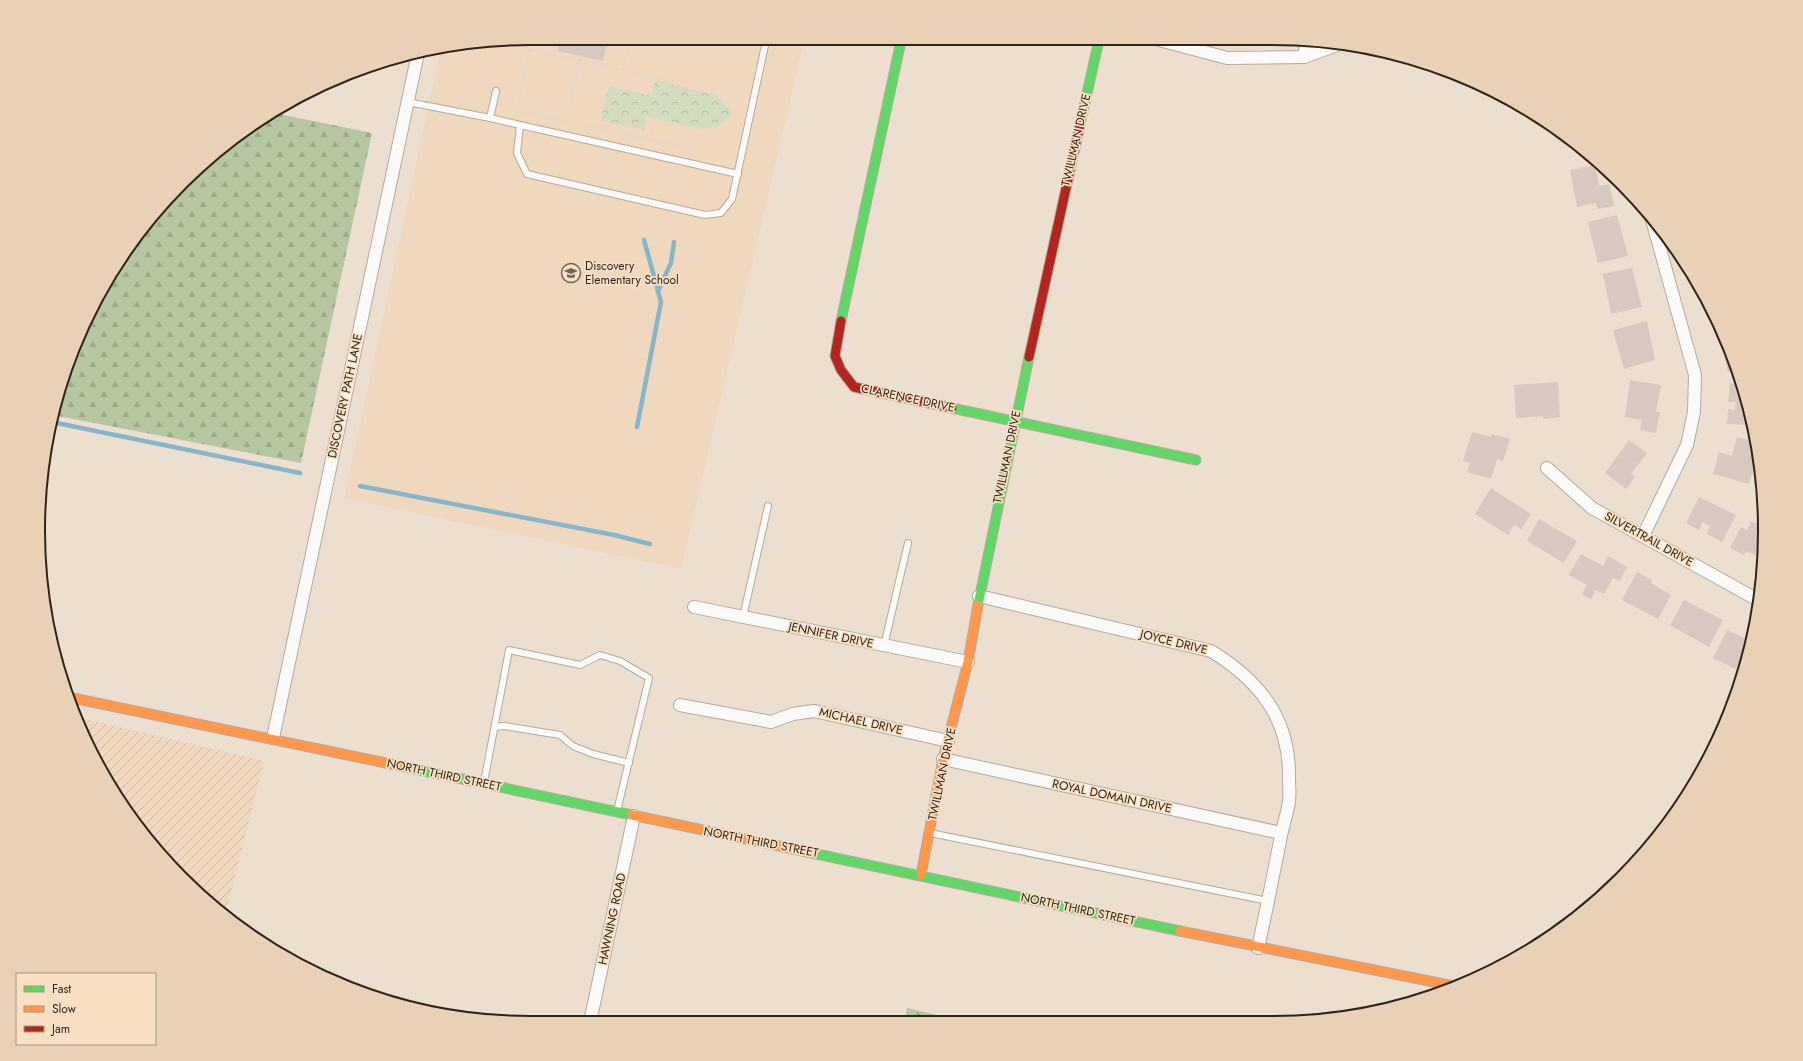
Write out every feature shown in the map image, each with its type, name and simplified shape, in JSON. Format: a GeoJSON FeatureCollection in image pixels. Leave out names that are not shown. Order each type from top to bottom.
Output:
{"type":"FeatureCollection","features":[{"type":"Feature","properties":{"kind":"street","name":"CLARENCE DRIVE"},"geometry":{"type":"LineString","coordinates":[[900,45],[837,340],[836,362],[854,387],[1196,460]]}},
{"type":"Feature","properties":{"kind":"street","name":"TWILLMAN DRIVE"},"geometry":{"type":"LineString","coordinates":[[921,875],[943,759],[968,662],[979,596],[1015,422],[1098,45]]}},
{"type":"Feature","properties":{"kind":"street"},"geometry":{"type":"LineString","coordinates":[[1177,45],[1227,58],[1304,57],[1328,48]]}},
{"type":"Feature","properties":{"kind":"street"},"geometry":{"type":"LineString","coordinates":[[1304,57],[1306,46]]}},
{"type":"Feature","properties":{"kind":"street","name":"DISCOVERY PATH LANE"},"geometry":{"type":"LineString","coordinates":[[273,738],[417,59]]}},
{"type":"Feature","properties":{"kind":"street"},"geometry":{"type":"LineString","coordinates":[[1643,536],[1687,445],[1694,412],[1695,376],[1655,231]]}},
{"type":"Feature","properties":{"kind":"street","name":"SILVERTRAIL DRIVE"},"geometry":{"type":"LineString","coordinates":[[1547,468],[1592,508],[1753,597]]}},
{"type":"Feature","properties":{"kind":"street","name":"JOYCE DRIVE"},"geometry":{"type":"LineString","coordinates":[[979,596],[1211,651],[1230,663],[1263,694],[1274,710],[1288,746],[1290,766],[1289,802],[1281,833],[1258,948]]}},
{"type":"Feature","properties":{"kind":"street","name":"JENNIFER DRIVE"},"geometry":{"type":"LineString","coordinates":[[694,607],[968,662]]}},
{"type":"Feature","properties":{"kind":"street","name":"NORTH THIRD STREET"},"geometry":{"type":"LineString","coordinates":[[75,698],[273,738],[617,813],[921,875],[1258,948],[1444,984]]}},
{"type":"Feature","properties":{"kind":"street","name":"MICHAEL DRIVE"},"geometry":{"type":"LineString","coordinates":[[680,705],[771,722],[793,714],[814,711],[948,741]]}},
{"type":"Feature","properties":{"kind":"street","name":"ROYAL DOMAIN DRIVE"},"geometry":{"type":"LineString","coordinates":[[943,759],[1281,833]]}},
{"type":"Feature","properties":{"kind":"street","name":"HAWNING ROAD"},"geometry":{"type":"LineString","coordinates":[[591,1016],[634,816]]}},
{"type":"Feature","properties":{"kind":"lane"},"geometry":{"type":"LineString","coordinates":[[520,125],[517,153],[527,174],[705,215],[721,213],[732,199],[765,45]]}},
{"type":"Feature","properties":{"kind":"lane"},"geometry":{"type":"LineString","coordinates":[[490,118],[496,91]]}},
{"type":"Feature","properties":{"kind":"lane"},"geometry":{"type":"LineString","coordinates":[[408,102],[490,118],[738,174]]}},
{"type":"Feature","properties":{"kind":"lane"},"geometry":{"type":"LineString","coordinates":[[742,617],[768,506]]}},
{"type":"Feature","properties":{"kind":"lane"},"geometry":{"type":"LineString","coordinates":[[884,646],[908,543]]}},
{"type":"Feature","properties":{"kind":"lane"},"geometry":{"type":"LineString","coordinates":[[484,784],[509,650],[580,665],[600,655],[620,660],[649,678],[617,813]]}},
{"type":"Feature","properties":{"kind":"lane"},"geometry":{"type":"LineString","coordinates":[[495,726],[519,728],[560,735],[573,746],[593,754],[629,763]]}},
{"type":"Feature","properties":{"kind":"lane"},"geometry":{"type":"LineString","coordinates":[[929,833],[1268,901]]}},
{"type":"Feature","properties":{"kind":"path"},"geometry":{"type":"LineString","coordinates":[[530,45],[517,111],[698,150]]}},
{"type":"Feature","properties":{"kind":"path"},"geometry":{"type":"LineString","coordinates":[[623,70],[628,45]]}},
{"type":"Feature","properties":{"kind":"path"},"geometry":{"type":"LineString","coordinates":[[529,50],[580,60],[665,80],[664,82]]}},
{"type":"Feature","properties":{"kind":"path"},"geometry":{"type":"LineString","coordinates":[[566,122],[580,60]]}},
{"type":"Feature","properties":{"kind":"path"},"geometry":{"type":"LineString","coordinates":[[651,140],[655,118]]}},
{"type":"Feature","properties":{"kind":"shaded area","name":"Discovery Elementary School"},"geometry":{"type":"Polygon","coordinates":[[[530,45],[803,45],[681,569],[344,498],[440,53],[499,46],[530,45]]]}},
{"type":"Feature","properties":{"kind":"shaded area"},"geometry":{"type":"Polygon","coordinates":[[[83,718],[264,761],[227,909],[187,874],[165,851],[145,826],[110,773],[83,718]]]}},
{"type":"Feature","properties":{"kind":"green space"},"geometry":{"type":"Polygon","coordinates":[[[655,80],[715,95],[732,111],[732,116],[716,127],[699,129],[647,116],[644,130],[601,120],[609,86],[652,96],[655,80]]]}},
{"type":"Feature","properties":{"kind":"green space"},"geometry":{"type":"Polygon","coordinates":[[[281,114],[372,133],[301,463],[59,416],[71,374],[95,316],[110,288],[145,235],[165,210],[210,165],[235,145],[281,114]]]}},
{"type":"Feature","properties":{"kind":"green space"},"geometry":{"type":"Polygon","coordinates":[[[907,1008],[942,1016],[905,1016],[907,1008]]]}},
{"type":"Feature","properties":{"kind":"building"},"geometry":{"type":"Polygon","coordinates":[[[559,45],[606,45],[603,61],[558,51],[559,45]]]}},
{"type":"Feature","properties":{"kind":"building"},"geometry":{"type":"Polygon","coordinates":[[[1593,165],[1595,167],[1599,186],[1609,184],[1614,206],[1598,209],[1596,203],[1577,207],[1570,170],[1593,165]]]}},
{"type":"Feature","properties":{"kind":"building"},"geometry":{"type":"Polygon","coordinates":[[[1617,215],[1628,256],[1598,263],[1588,222],[1617,215]]]}},
{"type":"Feature","properties":{"kind":"building"},"geometry":{"type":"Polygon","coordinates":[[[1632,268],[1642,307],[1611,314],[1603,274],[1632,268]]]}},
{"type":"Feature","properties":{"kind":"building"},"geometry":{"type":"Polygon","coordinates":[[[1647,321],[1655,360],[1624,369],[1613,330],[1647,321]]]}},
{"type":"Feature","properties":{"kind":"building"},"geometry":{"type":"Polygon","coordinates":[[[1725,355],[1731,372],[1728,372],[1725,355]]]}},
{"type":"Feature","properties":{"kind":"building"},"geometry":{"type":"Polygon","coordinates":[[[1630,380],[1661,385],[1656,412],[1660,412],[1656,433],[1640,430],[1642,420],[1625,417],[1630,380]]]}},
{"type":"Feature","properties":{"kind":"building"},"geometry":{"type":"Polygon","coordinates":[[[1558,382],[1560,417],[1543,419],[1543,416],[1516,418],[1514,385],[1558,382]]]}},
{"type":"Feature","properties":{"kind":"building"},"geometry":{"type":"Polygon","coordinates":[[[1730,383],[1735,383],[1746,425],[1727,424],[1728,409],[1735,410],[1736,402],[1728,402],[1730,383]]]}},
{"type":"Feature","properties":{"kind":"building"},"geometry":{"type":"Polygon","coordinates":[[[1472,432],[1491,437],[1492,434],[1510,439],[1503,461],[1497,459],[1491,479],[1467,472],[1470,463],[1463,461],[1472,432]]]}},
{"type":"Feature","properties":{"kind":"building"},"geometry":{"type":"Polygon","coordinates":[[[1737,437],[1750,440],[1754,468],[1749,484],[1713,474],[1719,452],[1732,456],[1737,437]]]}},
{"type":"Feature","properties":{"kind":"building"},"geometry":{"type":"Polygon","coordinates":[[[1629,440],[1647,453],[1631,474],[1635,477],[1626,489],[1605,473],[1629,440]]]}},
{"type":"Feature","properties":{"kind":"building"},"geometry":{"type":"Polygon","coordinates":[[[1491,488],[1531,514],[1521,529],[1514,525],[1508,535],[1475,514],[1491,488]]]}},
{"type":"Feature","properties":{"kind":"building"},"geometry":{"type":"Polygon","coordinates":[[[1699,497],[1736,515],[1722,542],[1707,534],[1710,526],[1702,522],[1699,530],[1686,523],[1699,497]]]}},
{"type":"Feature","properties":{"kind":"building"},"geometry":{"type":"Polygon","coordinates":[[[1539,519],[1577,541],[1564,563],[1527,541],[1539,519]]]}},
{"type":"Feature","properties":{"kind":"building"},"geometry":{"type":"Polygon","coordinates":[[[1751,521],[1758,524],[1757,557],[1746,551],[1744,555],[1730,548],[1741,527],[1747,530],[1751,521]]]}},
{"type":"Feature","properties":{"kind":"building"},"geometry":{"type":"Polygon","coordinates":[[[1581,554],[1603,566],[1608,556],[1627,567],[1620,581],[1613,578],[1604,594],[1596,590],[1591,599],[1582,594],[1587,585],[1569,575],[1581,554]]]}},
{"type":"Feature","properties":{"kind":"building"},"geometry":{"type":"Polygon","coordinates":[[[1637,572],[1652,580],[1651,583],[1671,595],[1658,619],[1622,600],[1637,572]]]}},
{"type":"Feature","properties":{"kind":"building"},"geometry":{"type":"Polygon","coordinates":[[[1684,600],[1723,620],[1709,647],[1670,625],[1684,600]]]}},
{"type":"Feature","properties":{"kind":"building"},"geometry":{"type":"Polygon","coordinates":[[[1727,630],[1746,638],[1737,670],[1713,658],[1727,630]]]}},
{"type":"Feature","properties":{"kind":"waterway"},"geometry":{"type":"LineString","coordinates":[[637,427],[661,302],[644,240]]}},
{"type":"Feature","properties":{"kind":"waterway"},"geometry":{"type":"LineString","coordinates":[[658,291],[671,263],[674,242]]}},
{"type":"Feature","properties":{"kind":"waterway"},"geometry":{"type":"LineString","coordinates":[[57,423],[300,473]]}},
{"type":"Feature","properties":{"kind":"waterway"},"geometry":{"type":"LineString","coordinates":[[360,486],[614,535],[650,544]]}},
{"type":"Feature","properties":{"kind":"traffic: fast"},"geometry":{"type":"LineString","coordinates":[[841,321],[900,45]]}},
{"type":"Feature","properties":{"kind":"traffic: fast"},"geometry":{"type":"LineString","coordinates":[[1081,120],[1098,45]]}},
{"type":"Feature","properties":{"kind":"traffic: fast"},"geometry":{"type":"LineString","coordinates":[[978,605],[1029,357]]}},
{"type":"Feature","properties":{"kind":"traffic: fast"},"geometry":{"type":"LineString","coordinates":[[952,408],[1196,460]]}},
{"type":"Feature","properties":{"kind":"traffic: fast"},"geometry":{"type":"LineString","coordinates":[[405,767],[632,815]]}},
{"type":"Feature","properties":{"kind":"traffic: fast"},"geometry":{"type":"LineString","coordinates":[[807,852],[1180,931]]}},
{"type":"Feature","properties":{"kind":"traffic: slow"},"geometry":{"type":"LineString","coordinates":[[921,875],[943,759],[968,662],[978,605]]}},
{"type":"Feature","properties":{"kind":"traffic: slow"},"geometry":{"type":"LineString","coordinates":[[75,699],[405,767]]}},
{"type":"Feature","properties":{"kind":"traffic: slow"},"geometry":{"type":"LineString","coordinates":[[632,815],[807,852]]}},
{"type":"Feature","properties":{"kind":"traffic: slow"},"geometry":{"type":"LineString","coordinates":[[1180,931],[1445,984]]}},
{"type":"Feature","properties":{"kind":"traffic: jam"},"geometry":{"type":"LineString","coordinates":[[1029,357],[1081,120]]}},
{"type":"Feature","properties":{"kind":"traffic: jam"},"geometry":{"type":"LineString","coordinates":[[841,321],[835,356],[841,370],[854,387],[952,408]]}},
{"type":"Feature","properties":{"kind":"place","name":"Discovery Elementary School"},"geometry":{"type":"Point","coordinates":[571,273]}}]}
